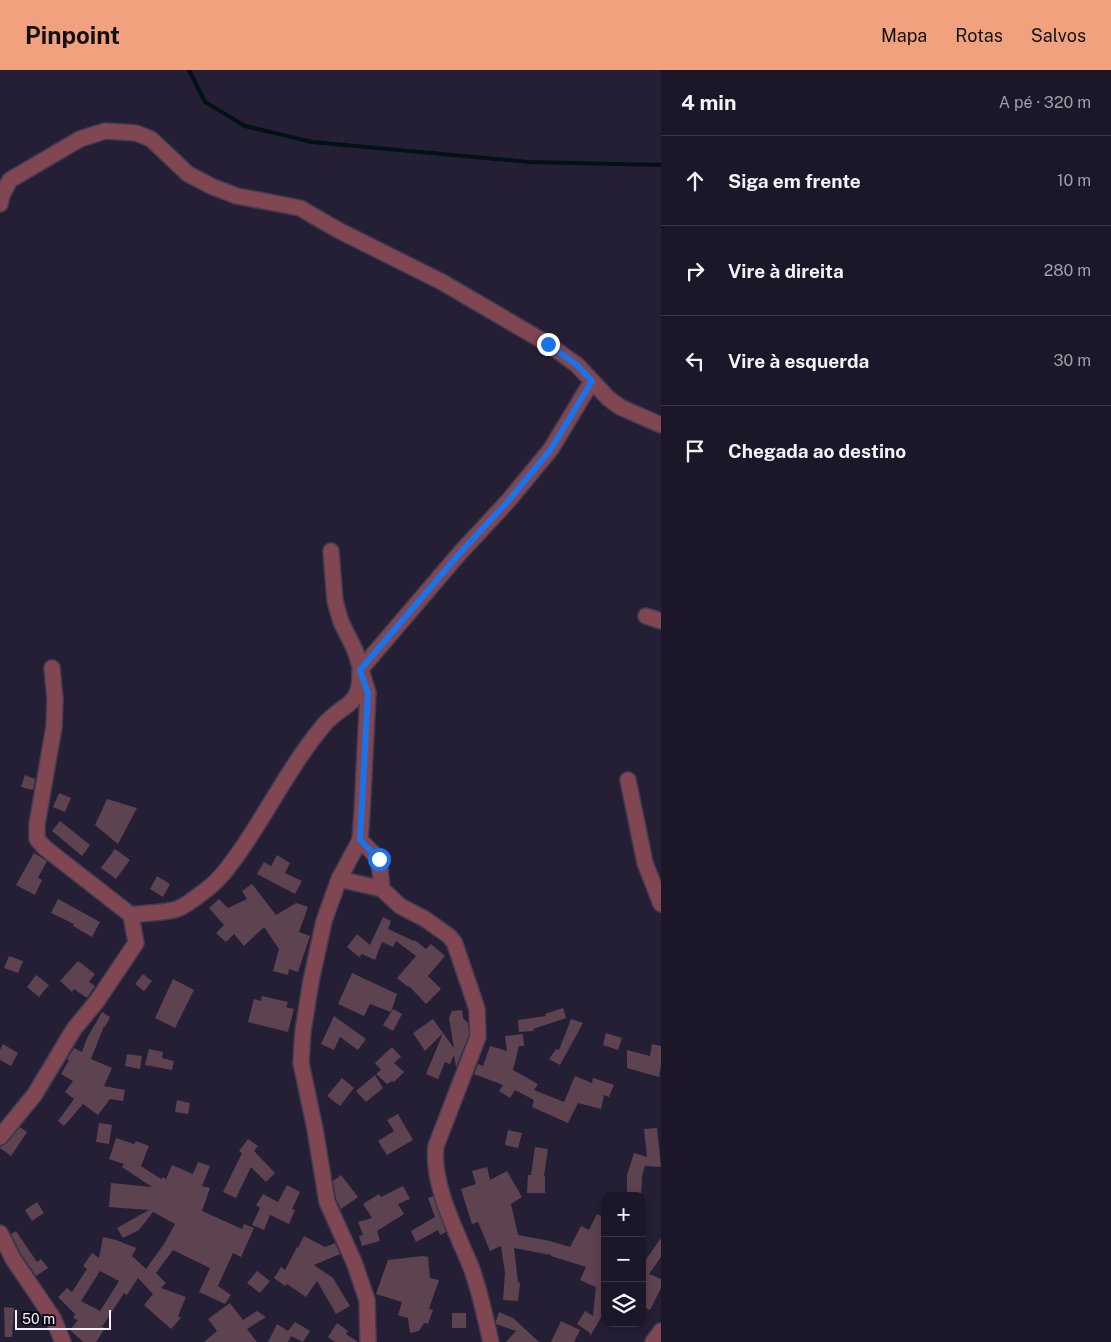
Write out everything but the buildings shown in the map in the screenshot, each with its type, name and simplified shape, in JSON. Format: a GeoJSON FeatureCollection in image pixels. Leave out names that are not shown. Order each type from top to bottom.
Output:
{"type":"FeatureCollection","features":[{"type":"Feature","properties":{"kind":"street"},"geometry":{"type":"LineString","coordinates":[[0,204],[2,195],[10,180],[80,138],[105,131],[136,133],[151,139],[188,174],[213,188],[237,196],[300,208],[338,230],[442,282],[548,344],[577,365],[608,398],[620,407],[661,424]]}},
{"type":"Feature","properties":{"kind":"street"},"geometry":{"type":"LineString","coordinates":[[132,915],[177,909],[207,890],[222,876],[259,824],[316,735],[328,720],[356,698],[361,687],[360,670],[459,554],[509,500],[551,449],[592,381]]}},
{"type":"Feature","properties":{"kind":"street"},"geometry":{"type":"LineString","coordinates":[[331,551],[335,600],[341,622],[355,650],[368,693],[360,840],[339,879],[324,921],[311,981],[303,1031],[301,1063],[315,1128],[327,1202],[354,1262],[367,1300],[368,1342]]}},
{"type":"Feature","properties":{"kind":"street"},"geometry":{"type":"LineString","coordinates":[[646,616],[661,621]]}},
{"type":"Feature","properties":{"kind":"street"},"geometry":{"type":"LineString","coordinates":[[0,1137],[35,1094],[74,1029],[97,1001],[136,943],[132,915],[45,848],[37,839],[37,824],[54,727],[56,699],[52,668]]}},
{"type":"Feature","properties":{"kind":"street"},"geometry":{"type":"LineString","coordinates":[[628,780],[645,863],[661,904]]}},
{"type":"Feature","properties":{"kind":"street"},"geometry":{"type":"LineString","coordinates":[[360,840],[379,859],[382,889]]}},
{"type":"Feature","properties":{"kind":"street"},"geometry":{"type":"LineString","coordinates":[[339,879],[382,889],[400,906],[425,919],[449,936],[454,942],[477,1009],[478,1037],[436,1146],[435,1156],[443,1199],[471,1267],[491,1342]]}},
{"type":"Feature","properties":{"kind":"street"},"geometry":{"type":"LineString","coordinates":[[0,1232],[13,1259],[53,1318],[63,1342]]}},
{"type":"Feature","properties":{"kind":"street"},"geometry":{"type":"LineString","coordinates":[[653,1342],[661,1331]]}},
{"type":"Feature","properties":{"kind":"waterway"},"geometry":{"type":"LineString","coordinates":[[189,70],[205,102],[245,126],[312,142],[529,162],[661,165]]}},
{"type":"Feature","properties":{"kind":"route"},"geometry":{"type":"LineString","coordinates":[[379,859],[360,840],[368,693],[360,670],[459,554],[509,500],[551,449],[592,381],[577,365],[548,344]]}}]}
